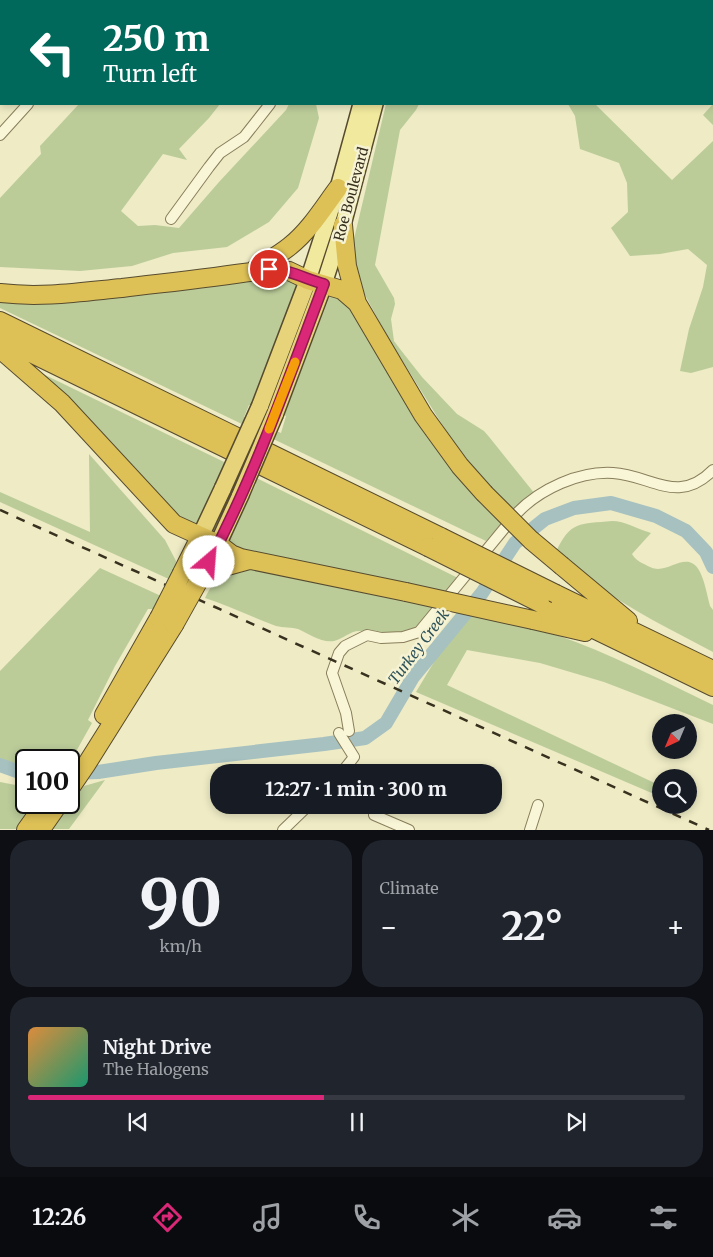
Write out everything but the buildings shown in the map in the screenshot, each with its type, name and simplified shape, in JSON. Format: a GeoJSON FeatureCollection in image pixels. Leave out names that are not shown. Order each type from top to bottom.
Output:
{"type":"FeatureCollection","features":[{"type":"Feature","properties":{"kind":"highway"},"geometry":{"type":"LineString","coordinates":[[252,272],[302,235],[338,188]]}},
{"type":"Feature","properties":{"kind":"highway"},"geometry":{"type":"LineString","coordinates":[[343,225],[347,266],[357,304],[422,415],[460,466],[531,540],[650,639]]}},
{"type":"Feature","properties":{"kind":"highway"},"geometry":{"type":"LineString","coordinates":[[0,293],[57,295],[280,269],[342,290],[357,304]]}},
{"type":"Feature","properties":{"kind":"highway"},"geometry":{"type":"LineString","coordinates":[[167,622],[185,567],[223,488],[316,282]]}},
{"type":"Feature","properties":{"kind":"highway"},"geometry":{"type":"LineString","coordinates":[[80,770],[104,726],[167,622],[199,581],[218,544],[275,414],[316,282]]}},
{"type":"Feature","properties":{"kind":"highway"},"geometry":{"type":"LineString","coordinates":[[0,321],[434,542],[540,603],[713,687]]}},
{"type":"Feature","properties":{"kind":"highway"},"geometry":{"type":"LineString","coordinates":[[0,338],[434,542],[556,594],[713,670]]}},
{"type":"Feature","properties":{"kind":"highway"},"geometry":{"type":"LineString","coordinates":[[0,349],[62,403],[174,524],[218,544],[236,557],[406,592],[617,639]]}},
{"type":"Feature","properties":{"kind":"highway"},"geometry":{"type":"LineString","coordinates":[[174,524],[185,567]]}},
{"type":"Feature","properties":{"kind":"highway"},"geometry":{"type":"LineString","coordinates":[[199,581],[220,568],[249,560]]}},
{"type":"Feature","properties":{"kind":"highway"},"geometry":{"type":"LineString","coordinates":[[80,756],[104,726]]}},
{"type":"Feature","properties":{"kind":"highway"},"geometry":{"type":"LineString","coordinates":[[26,830],[37,814]]}},
{"type":"Feature","properties":{"kind":"highway"},"geometry":{"type":"LineString","coordinates":[[41,830],[52,814]]}},
{"type":"Feature","properties":{"kind":"main road","name":"Roe Boulevard"},"geometry":{"type":"LineString","coordinates":[[316,282],[338,188],[361,105]]}},
{"type":"Feature","properties":{"kind":"main road","name":"Roe Boulevard"},"geometry":{"type":"LineString","coordinates":[[316,282],[343,225],[375,105]]}},
{"type":"Feature","properties":{"kind":"street"},"geometry":{"type":"LineString","coordinates":[[0,135],[27,105]]}},
{"type":"Feature","properties":{"kind":"street"},"geometry":{"type":"LineString","coordinates":[[170,218],[220,154],[244,137],[269,105]]}},
{"type":"Feature","properties":{"kind":"street"},"geometry":{"type":"LineString","coordinates":[[349,731],[346,713],[332,673],[345,646],[367,636],[380,638],[403,637],[419,632],[525,505],[571,479],[585,476],[615,473],[676,487],[699,482],[713,470]]}},
{"type":"Feature","properties":{"kind":"street"},"geometry":{"type":"LineString","coordinates":[[339,733],[354,757],[348,764]]}},
{"type":"Feature","properties":{"kind":"street"},"geometry":{"type":"LineString","coordinates":[[530,830],[538,805]]}},
{"type":"Feature","properties":{"kind":"street"},"geometry":{"type":"LineString","coordinates":[[283,830],[299,814]]}},
{"type":"Feature","properties":{"kind":"street"},"geometry":{"type":"LineString","coordinates":[[374,814],[409,830]]}},
{"type":"Feature","properties":{"kind":"green space"},"geometry":{"type":"Polygon","coordinates":[[[78,105],[219,105],[179,149],[187,160],[163,154],[121,211],[138,226],[155,225],[179,228],[288,105],[316,105],[319,118],[298,188],[269,222],[227,247],[173,253],[132,266],[80,271],[0,267],[0,198],[41,154],[40,146],[78,105]]]}},
{"type":"Feature","properties":{"kind":"green space"},"geometry":{"type":"Polygon","coordinates":[[[386,105],[418,105],[400,130],[375,265],[394,298],[395,304],[391,319],[394,341],[422,377],[457,414],[484,431],[535,494],[512,513],[470,464],[448,434],[387,336],[358,282],[353,243],[386,105]]]}},
{"type":"Feature","properties":{"kind":"green space"},"geometry":{"type":"Polygon","coordinates":[[[569,105],[596,105],[672,180],[713,141],[713,367],[691,373],[680,371],[689,329],[703,287],[707,265],[688,249],[660,254],[630,256],[611,228],[628,212],[627,183],[619,163],[580,149],[575,116],[569,105]]]}},
{"type":"Feature","properties":{"kind":"green space"},"geometry":{"type":"Polygon","coordinates":[[[713,105],[713,125],[703,115],[713,105]]]}},
{"type":"Feature","properties":{"kind":"green space"},"geometry":{"type":"Polygon","coordinates":[[[285,276],[298,284],[253,405],[249,405],[244,417],[281,433],[286,416],[284,415],[331,293],[350,304],[503,522],[486,541],[0,308],[0,296],[285,276]]]}},
{"type":"Feature","properties":{"kind":"green space"},"geometry":{"type":"Polygon","coordinates":[[[41,373],[458,578],[444,596],[248,555],[229,542],[229,539],[256,484],[222,469],[195,530],[187,526],[41,373]]]}},
{"type":"Feature","properties":{"kind":"green space"},"geometry":{"type":"Polygon","coordinates":[[[89,454],[165,540],[176,561],[175,572],[171,580],[0,502],[0,492],[90,532],[89,454]]]}},
{"type":"Feature","properties":{"kind":"green space"},"geometry":{"type":"Polygon","coordinates":[[[612,521],[651,533],[632,554],[642,563],[658,569],[686,562],[696,566],[702,576],[710,606],[713,610],[713,652],[626,604],[587,578],[556,552],[571,529],[584,524],[612,521]]]}},
{"type":"Feature","properties":{"kind":"green space"},"geometry":{"type":"Polygon","coordinates":[[[100,568],[161,596],[154,609],[148,609],[115,666],[88,720],[92,723],[77,749],[15,749],[15,767],[0,761],[0,671],[100,568]]]}},
{"type":"Feature","properties":{"kind":"green space"},"geometry":{"type":"Polygon","coordinates":[[[241,569],[250,569],[435,606],[422,622],[410,631],[386,634],[359,631],[334,641],[324,641],[298,629],[276,626],[205,598],[218,578],[241,569]]]}},
{"type":"Feature","properties":{"kind":"green space"},"geometry":{"type":"Polygon","coordinates":[[[472,614],[524,625],[595,650],[713,705],[713,724],[698,718],[698,714],[687,714],[604,682],[540,663],[467,650],[447,685],[652,782],[652,793],[416,692],[437,657],[472,614]]]}},
{"type":"Feature","properties":{"kind":"green space"},"geometry":{"type":"Polygon","coordinates":[[[105,780],[69,829],[52,829],[63,814],[80,814],[80,791],[84,786],[105,780]]]}},
{"type":"Feature","properties":{"kind":"green space"},"geometry":{"type":"Polygon","coordinates":[[[0,782],[15,785],[15,814],[33,814],[21,829],[0,829],[0,782]]]}},
{"type":"Feature","properties":{"kind":"waterway","name":"Turkey Creek"},"geometry":{"type":"LineString","coordinates":[[80,773],[98,772],[156,763],[365,738],[386,723],[413,677],[482,593],[515,543],[545,519],[574,508],[611,503],[656,516],[686,531],[706,552],[713,567]]}},
{"type":"Feature","properties":{"kind":"waterway","name":"Turkey Creek"},"geometry":{"type":"LineString","coordinates":[[0,765],[15,770]]}},
{"type":"Feature","properties":{"kind":"railway"},"geometry":{"type":"LineString","coordinates":[[0,510],[709,830]]}},
{"type":"Feature","properties":{"kind":"slow traffic"},"geometry":{"type":"LineString","coordinates":[[269,429],[295,362]]}},
{"type":"Feature","properties":{"kind":"route"},"geometry":{"type":"LineString","coordinates":[[209,562],[275,414],[324,284],[308,280],[289,271],[269,269]]}}]}
